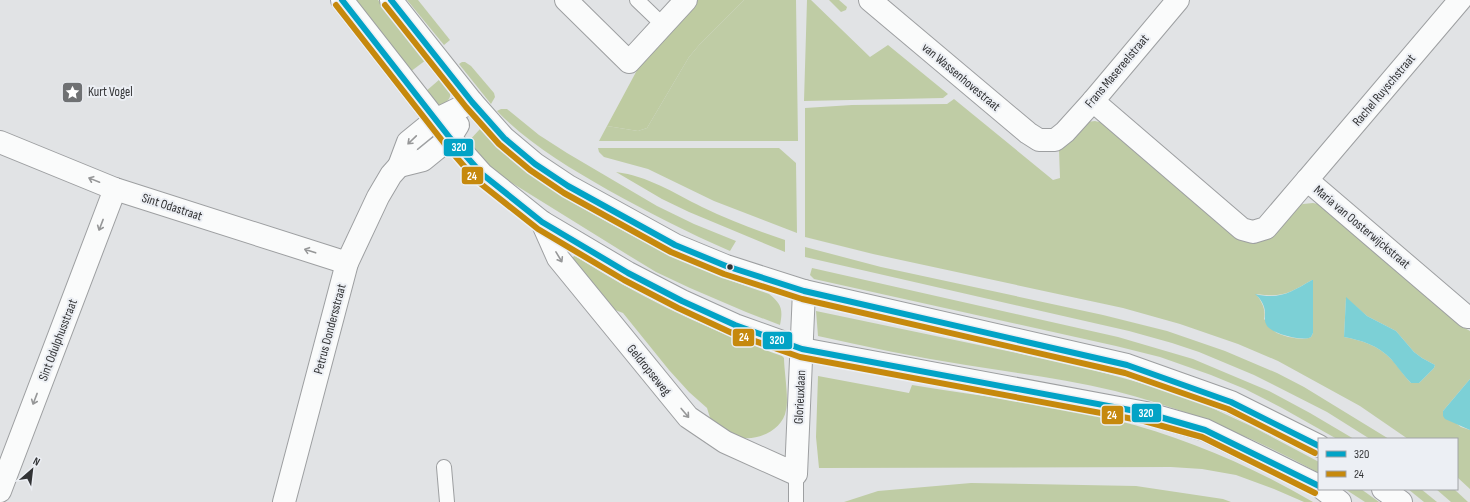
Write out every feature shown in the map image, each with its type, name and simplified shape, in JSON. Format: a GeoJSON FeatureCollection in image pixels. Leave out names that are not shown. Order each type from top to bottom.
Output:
{"type":"FeatureCollection","features":[{"type":"Feature","properties":{"kind":"street","name":"Geldropseweg"},"geometry":{"type":"LineString","coordinates":[[342,0],[435,120],[482,174],[542,222],[628,273],[682,301],[735,325],[802,349],[1146,413],[1205,430],[1318,486]]}},
{"type":"Feature","properties":{"kind":"street"},"geometry":{"type":"LineString","coordinates":[[391,0],[472,102],[504,138],[535,164],[568,186],[675,245],[726,266],[804,291],[1127,365],[1231,402],[1318,446]]}},
{"type":"Feature","properties":{"kind":"street"},"geometry":{"type":"LineString","coordinates":[[566,0],[629,62],[662,24],[686,0]]}},
{"type":"Feature","properties":{"kind":"street","name":"Frans Masereelstraat"},"geometry":{"type":"LineString","coordinates":[[1055,140],[1065,132],[1093,101],[1178,0]]}},
{"type":"Feature","properties":{"kind":"street","name":"Rachel Ruyschstraat"},"geometry":{"type":"LineString","coordinates":[[1307,180],[1460,0]]}},
{"type":"Feature","properties":{"kind":"street","name":"van Wassenhovestraat"},"geometry":{"type":"LineString","coordinates":[[872,1],[1028,133],[1039,140],[1055,140]]}},
{"type":"Feature","properties":{"kind":"street","name":"Maria van Oosterwijckstraat"},"geometry":{"type":"LineString","coordinates":[[1093,101],[1242,229],[1253,232],[1266,228],[1307,180],[1470,318]]}},
{"type":"Feature","properties":{"kind":"street","name":"Petrus Dondersstraat"},"geometry":{"type":"LineString","coordinates":[[284,502],[347,263],[378,197],[391,175],[399,166],[408,142],[435,120],[472,102]]}},
{"type":"Feature","properties":{"kind":"street"},"geometry":{"type":"LineString","coordinates":[[399,166],[423,160],[450,138],[472,102]]}},
{"type":"Feature","properties":{"kind":"street","name":"Sint Odastraat"},"geometry":{"type":"LineString","coordinates":[[0,142],[115,189],[347,263]]}},
{"type":"Feature","properties":{"kind":"street","name":"Sint Odulphusstraat"},"geometry":{"type":"LineString","coordinates":[[0,491],[115,189]]}},
{"type":"Feature","properties":{"kind":"street","name":"Geldropseweg"},"geometry":{"type":"LineString","coordinates":[[542,222],[558,258],[688,418],[725,442],[796,474]]}},
{"type":"Feature","properties":{"kind":"street","name":"Glorieuxlaan"},"geometry":{"type":"LineString","coordinates":[[796,474],[804,291]]}},
{"type":"Feature","properties":{"kind":"street"},"geometry":{"type":"LineString","coordinates":[[1324,490],[1340,502]]}},
{"type":"Feature","properties":{"kind":"street"},"geometry":{"type":"LineString","coordinates":[[1384,490],[1401,502]]}},
{"type":"Feature","properties":{"kind":"lane"},"geometry":{"type":"LineString","coordinates":[[637,0],[662,24]]}},
{"type":"Feature","properties":{"kind":"lane"},"geometry":{"type":"LineString","coordinates":[[444,467],[447,502]]}},
{"type":"Feature","properties":{"kind":"lane","name":"Glorieuxlaan"},"geometry":{"type":"LineString","coordinates":[[796,474],[796,502]]}},
{"type":"Feature","properties":{"kind":"green space"},"geometry":{"type":"Polygon","coordinates":[[[352,0],[378,0],[426,60],[410,72],[352,0]]]}},
{"type":"Feature","properties":{"kind":"green space"},"geometry":{"type":"Polygon","coordinates":[[[407,0],[418,0],[450,40],[444,45],[407,0]]]}},
{"type":"Feature","properties":{"kind":"green space"},"geometry":{"type":"Polygon","coordinates":[[[698,0],[744,0],[689,57],[647,128],[638,131],[607,126],[643,59],[666,32],[698,0]]]}},
{"type":"Feature","properties":{"kind":"green space"},"geometry":{"type":"Polygon","coordinates":[[[744,0],[796,0],[798,141],[599,141],[607,126],[638,131],[647,128],[689,57],[744,0]]]}},
{"type":"Feature","properties":{"kind":"green space"},"geometry":{"type":"Polygon","coordinates":[[[807,0],[811,0],[870,57],[888,45],[948,94],[943,98],[804,101],[807,0]]]}},
{"type":"Feature","properties":{"kind":"green space"},"geometry":{"type":"Polygon","coordinates":[[[829,0],[839,0],[847,7],[846,10],[841,12],[829,0]]]}},
{"type":"Feature","properties":{"kind":"green space"},"geometry":{"type":"Polygon","coordinates":[[[465,62],[471,66],[494,93],[495,97],[491,104],[459,64],[465,62]]]}},
{"type":"Feature","properties":{"kind":"green space"},"geometry":{"type":"Polygon","coordinates":[[[440,79],[450,92],[450,98],[438,109],[425,92],[440,79]]]}},
{"type":"Feature","properties":{"kind":"green space"},"geometry":{"type":"Polygon","coordinates":[[[954,99],[1053,180],[1060,178],[1059,150],[1087,122],[1095,121],[1103,123],[1233,235],[1303,204],[1318,204],[1461,326],[1470,331],[1470,379],[1443,411],[1443,413],[1461,427],[1470,430],[1470,489],[1458,478],[1458,438],[1407,438],[1360,406],[1278,361],[1238,344],[1180,324],[1123,308],[873,254],[805,237],[805,108],[852,105],[947,104],[954,99]],[[1313,280],[1280,295],[1256,294],[1263,306],[1264,319],[1277,333],[1294,338],[1304,339],[1311,337],[1313,333],[1313,280]],[[1346,298],[1344,337],[1363,342],[1381,350],[1394,362],[1411,383],[1419,383],[1434,368],[1435,365],[1414,352],[1396,331],[1367,316],[1346,298]]]}},
{"type":"Feature","properties":{"kind":"green space"},"geometry":{"type":"Polygon","coordinates":[[[507,109],[539,135],[657,206],[694,224],[736,241],[730,251],[668,222],[608,190],[564,164],[522,134],[497,111],[507,109]]]}},
{"type":"Feature","properties":{"kind":"green space"},"geometry":{"type":"Polygon","coordinates":[[[480,129],[504,153],[530,174],[557,193],[586,210],[677,258],[716,275],[769,294],[779,304],[781,311],[780,325],[746,312],[656,272],[491,170],[467,143],[480,129]]]}},
{"type":"Feature","properties":{"kind":"green space"},"geometry":{"type":"Polygon","coordinates":[[[598,148],[779,148],[796,163],[797,233],[714,201],[648,169],[604,157],[599,152],[598,148]]]}},
{"type":"Feature","properties":{"kind":"green space"},"geometry":{"type":"Polygon","coordinates":[[[616,172],[650,181],[722,216],[785,240],[785,252],[689,212],[662,199],[616,172]]]}},
{"type":"Feature","properties":{"kind":"green space"},"geometry":{"type":"Polygon","coordinates":[[[805,247],[881,267],[1103,315],[1167,331],[1225,351],[1277,373],[1304,387],[1387,438],[1368,438],[1327,412],[1254,375],[1199,352],[1172,343],[1129,331],[805,257],[805,247]]]}},
{"type":"Feature","properties":{"kind":"green space"},"geometry":{"type":"Polygon","coordinates":[[[575,256],[625,286],[676,312],[701,324],[782,356],[784,358],[787,405],[784,417],[775,429],[761,436],[745,438],[731,434],[711,421],[707,408],[689,392],[669,370],[623,313],[610,308],[571,260],[572,257],[575,256]]]}},
{"type":"Feature","properties":{"kind":"green space"},"geometry":{"type":"Polygon","coordinates":[[[812,268],[1118,337],[1193,359],[1269,391],[1352,438],[1335,438],[1245,389],[1160,357],[814,279],[810,275],[812,268]]]}},
{"type":"Feature","properties":{"kind":"green space"},"geometry":{"type":"Polygon","coordinates":[[[816,311],[1079,366],[1172,392],[1212,408],[1253,427],[1318,461],[1318,472],[1245,436],[1168,406],[1142,398],[1078,383],[929,359],[818,336],[816,311]]]}},
{"type":"Feature","properties":{"kind":"green space"},"geometry":{"type":"Polygon","coordinates":[[[818,376],[909,393],[912,385],[1040,405],[1115,420],[1166,435],[1217,454],[1266,476],[1313,502],[1304,502],[1236,475],[1202,469],[1171,467],[819,468],[816,437],[818,376]]]}},
{"type":"Feature","properties":{"kind":"green space"},"geometry":{"type":"Polygon","coordinates":[[[971,483],[1136,486],[1223,499],[1231,502],[844,502],[878,491],[971,483]]]}},
{"type":"Feature","properties":{"kind":"green space"},"geometry":{"type":"Polygon","coordinates":[[[1347,490],[1362,490],[1379,502],[1365,502],[1347,490]]]}},
{"type":"Feature","properties":{"kind":"green space"},"geometry":{"type":"Polygon","coordinates":[[[1409,490],[1422,490],[1437,502],[1424,502],[1409,490]]]}},
{"type":"Feature","properties":{"kind":"green space"},"geometry":{"type":"Polygon","coordinates":[[[1437,490],[1455,490],[1468,502],[1451,502],[1437,490]]]}},
{"type":"Feature","properties":{"kind":"water"},"geometry":{"type":"Polygon","coordinates":[[[1312,280],[1313,333],[1311,337],[1302,339],[1295,338],[1270,329],[1265,321],[1265,310],[1261,300],[1255,294],[1272,296],[1285,294],[1312,280]]]}},
{"type":"Feature","properties":{"kind":"water"},"geometry":{"type":"Polygon","coordinates":[[[1346,297],[1367,316],[1396,331],[1414,352],[1435,365],[1434,368],[1419,383],[1411,383],[1391,359],[1381,350],[1363,342],[1344,337],[1346,297]]]}},
{"type":"Feature","properties":{"kind":"water"},"geometry":{"type":"Polygon","coordinates":[[[1470,379],[1470,430],[1445,419],[1443,416],[1443,411],[1470,379]]]}},
{"type":"Feature","properties":{"kind":"transit line","name":"320"},"geometry":{"type":"LineString","coordinates":[[342,0],[450,138],[482,174],[542,222],[628,273],[682,301],[735,325],[802,349],[1146,413],[1205,430],[1318,486]]}},
{"type":"Feature","properties":{"kind":"transit line","name":"320"},"geometry":{"type":"LineString","coordinates":[[391,0],[472,102],[504,138],[535,164],[568,186],[675,245],[726,266],[804,291],[1127,365],[1231,402],[1318,446]]}},
{"type":"Feature","properties":{"kind":"transit line","name":"24"},"geometry":{"type":"LineString","coordinates":[[336,5],[444,143],[476,180],[538,229],[624,280],[678,308],[732,333],[800,357],[1144,421],[1202,437],[1315,493]]}},
{"type":"Feature","properties":{"kind":"transit line","name":"24"},"geometry":{"type":"LineString","coordinates":[[385,5],[466,107],[499,144],[530,170],[564,193],[671,252],[724,274],[802,299],[1125,373],[1228,409],[1315,453]]}},
{"type":"Feature","properties":{"kind":"place","name":"Kurt Vogel"},"geometry":{"type":"Point","coordinates":[72,92]}}]}
